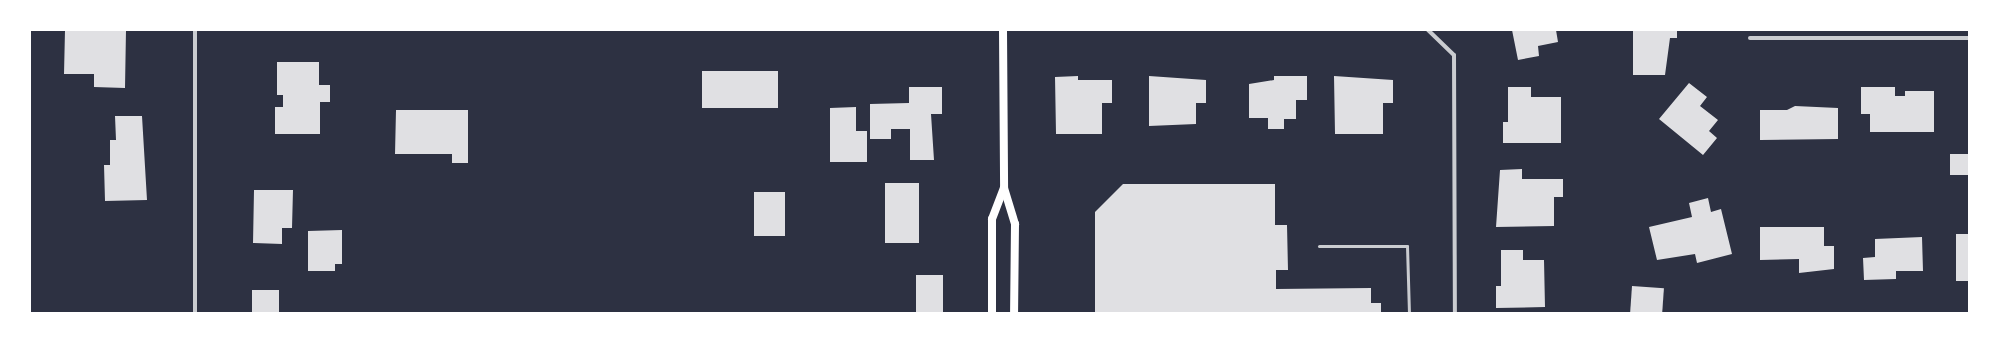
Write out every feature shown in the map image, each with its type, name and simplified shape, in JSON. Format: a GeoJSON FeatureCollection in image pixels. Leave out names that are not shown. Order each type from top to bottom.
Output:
{"type":"FeatureCollection","features":[{"type":"Feature","properties":{"kind":"main road"},"geometry":{"type":"LineString","coordinates":[[1003,30],[1004,188],[1015,224],[1014,313]]}},
{"type":"Feature","properties":{"kind":"main road"},"geometry":{"type":"LineString","coordinates":[[992,313],[992,219],[1004,188]]}},
{"type":"Feature","properties":{"kind":"street"},"geometry":{"type":"LineString","coordinates":[[195,30],[195,313]]}},
{"type":"Feature","properties":{"kind":"street"},"geometry":{"type":"LineString","coordinates":[[1428,30],[1454,55],[1454,313]]}},
{"type":"Feature","properties":{"kind":"street"},"geometry":{"type":"LineString","coordinates":[[1750,38],[1969,38]]}},
{"type":"Feature","properties":{"kind":"lane"},"geometry":{"type":"LineString","coordinates":[[1319,246],[1407,246],[1409,313]]}},
{"type":"Feature","properties":{"kind":"building"},"geometry":{"type":"Polygon","coordinates":[[[65,30],[126,30],[125,88],[94,87],[94,74],[64,74],[65,30]]]}},
{"type":"Feature","properties":{"kind":"building"},"geometry":{"type":"Polygon","coordinates":[[[1512,30],[1556,30],[1558,42],[1538,46],[1539,56],[1518,60],[1512,30]]]}},
{"type":"Feature","properties":{"kind":"building"},"geometry":{"type":"Polygon","coordinates":[[[1633,30],[1677,30],[1677,38],[1670,38],[1665,75],[1633,75],[1633,30]]]}},
{"type":"Feature","properties":{"kind":"building"},"geometry":{"type":"Polygon","coordinates":[[[277,62],[319,62],[319,85],[330,85],[330,102],[320,102],[320,134],[275,134],[275,107],[283,107],[283,95],[277,95],[277,62]]]}},
{"type":"Feature","properties":{"kind":"building"},"geometry":{"type":"Polygon","coordinates":[[[702,71],[778,71],[778,108],[702,108],[702,71]]]}},
{"type":"Feature","properties":{"kind":"building"},"geometry":{"type":"Polygon","coordinates":[[[1078,76],[1078,80],[1112,80],[1112,103],[1102,103],[1102,134],[1056,134],[1055,77],[1078,76]]]}},
{"type":"Feature","properties":{"kind":"building"},"geometry":{"type":"Polygon","coordinates":[[[1149,76],[1206,80],[1206,103],[1196,103],[1196,124],[1149,126],[1149,76]]]}},
{"type":"Feature","properties":{"kind":"building"},"geometry":{"type":"Polygon","coordinates":[[[1274,76],[1307,76],[1307,100],[1296,100],[1296,119],[1284,119],[1284,129],[1268,129],[1268,118],[1249,118],[1249,84],[1274,80],[1274,76]]]}},
{"type":"Feature","properties":{"kind":"building"},"geometry":{"type":"Polygon","coordinates":[[[1334,76],[1393,80],[1393,103],[1383,103],[1383,134],[1335,134],[1334,76]]]}},
{"type":"Feature","properties":{"kind":"building"},"geometry":{"type":"Polygon","coordinates":[[[1689,83],[1707,97],[1700,106],[1718,120],[1709,131],[1717,138],[1703,155],[1659,119],[1689,83]]]}},
{"type":"Feature","properties":{"kind":"building"},"geometry":{"type":"Polygon","coordinates":[[[909,87],[942,87],[942,114],[931,114],[934,160],[910,160],[910,129],[891,129],[891,139],[870,139],[870,104],[909,103],[909,87]]]}},
{"type":"Feature","properties":{"kind":"building"},"geometry":{"type":"Polygon","coordinates":[[[1508,87],[1531,87],[1531,97],[1561,97],[1561,143],[1503,143],[1503,122],[1508,122],[1508,87]]]}},
{"type":"Feature","properties":{"kind":"building"},"geometry":{"type":"Polygon","coordinates":[[[1861,87],[1895,87],[1895,96],[1905,96],[1905,91],[1934,91],[1934,132],[1870,132],[1870,114],[1861,114],[1861,87]]]}},
{"type":"Feature","properties":{"kind":"building"},"geometry":{"type":"Polygon","coordinates":[[[1795,106],[1838,108],[1838,139],[1760,140],[1760,110],[1787,110],[1795,106]]]}},
{"type":"Feature","properties":{"kind":"building"},"geometry":{"type":"Polygon","coordinates":[[[856,107],[856,131],[867,131],[867,162],[830,162],[830,108],[856,107]]]}},
{"type":"Feature","properties":{"kind":"building"},"geometry":{"type":"Polygon","coordinates":[[[396,110],[468,110],[468,163],[452,163],[452,154],[395,154],[396,110]]]}},
{"type":"Feature","properties":{"kind":"building"},"geometry":{"type":"Polygon","coordinates":[[[115,116],[142,116],[147,200],[105,201],[104,165],[110,165],[110,140],[116,140],[115,116]]]}},
{"type":"Feature","properties":{"kind":"building"},"geometry":{"type":"Polygon","coordinates":[[[1950,154],[1969,154],[1969,175],[1950,175],[1950,154]]]}},
{"type":"Feature","properties":{"kind":"building"},"geometry":{"type":"Polygon","coordinates":[[[1522,169],[1522,179],[1563,179],[1563,197],[1554,197],[1554,226],[1496,227],[1500,170],[1522,169]]]}},
{"type":"Feature","properties":{"kind":"building"},"geometry":{"type":"Polygon","coordinates":[[[885,183],[919,183],[919,243],[885,243],[885,183]]]}},
{"type":"Feature","properties":{"kind":"building"},"geometry":{"type":"Polygon","coordinates":[[[1123,184],[1275,184],[1275,225],[1287,225],[1288,270],[1276,270],[1276,289],[1371,288],[1371,303],[1381,303],[1381,313],[1095,313],[1095,212],[1123,184]]]}},
{"type":"Feature","properties":{"kind":"building"},"geometry":{"type":"Polygon","coordinates":[[[254,190],[293,190],[292,228],[282,228],[282,244],[253,243],[254,190]]]}},
{"type":"Feature","properties":{"kind":"building"},"geometry":{"type":"Polygon","coordinates":[[[754,192],[785,192],[785,236],[754,236],[754,192]]]}},
{"type":"Feature","properties":{"kind":"building"},"geometry":{"type":"Polygon","coordinates":[[[1708,198],[1711,212],[1721,209],[1732,254],[1697,263],[1695,254],[1657,260],[1649,227],[1692,217],[1689,203],[1708,198]]]}},
{"type":"Feature","properties":{"kind":"building"},"geometry":{"type":"Polygon","coordinates":[[[1760,227],[1824,227],[1824,246],[1834,246],[1834,269],[1799,273],[1799,259],[1760,260],[1760,227]]]}},
{"type":"Feature","properties":{"kind":"building"},"geometry":{"type":"Polygon","coordinates":[[[342,230],[342,264],[335,264],[335,271],[308,271],[308,231],[342,230]]]}},
{"type":"Feature","properties":{"kind":"building"},"geometry":{"type":"Polygon","coordinates":[[[1956,234],[1969,234],[1969,281],[1956,281],[1956,234]]]}},
{"type":"Feature","properties":{"kind":"building"},"geometry":{"type":"Polygon","coordinates":[[[1922,237],[1923,271],[1896,271],[1896,279],[1864,280],[1863,258],[1875,257],[1875,239],[1922,237]]]}},
{"type":"Feature","properties":{"kind":"building"},"geometry":{"type":"Polygon","coordinates":[[[1501,250],[1523,250],[1523,260],[1544,260],[1545,307],[1496,308],[1496,286],[1501,286],[1501,250]]]}},
{"type":"Feature","properties":{"kind":"building"},"geometry":{"type":"Polygon","coordinates":[[[916,275],[943,275],[943,313],[916,313],[916,275]]]}},
{"type":"Feature","properties":{"kind":"building"},"geometry":{"type":"Polygon","coordinates":[[[1632,286],[1664,288],[1662,313],[1630,313],[1632,286]]]}},
{"type":"Feature","properties":{"kind":"building"},"geometry":{"type":"Polygon","coordinates":[[[252,290],[279,290],[279,313],[252,313],[252,290]]]}}]}
